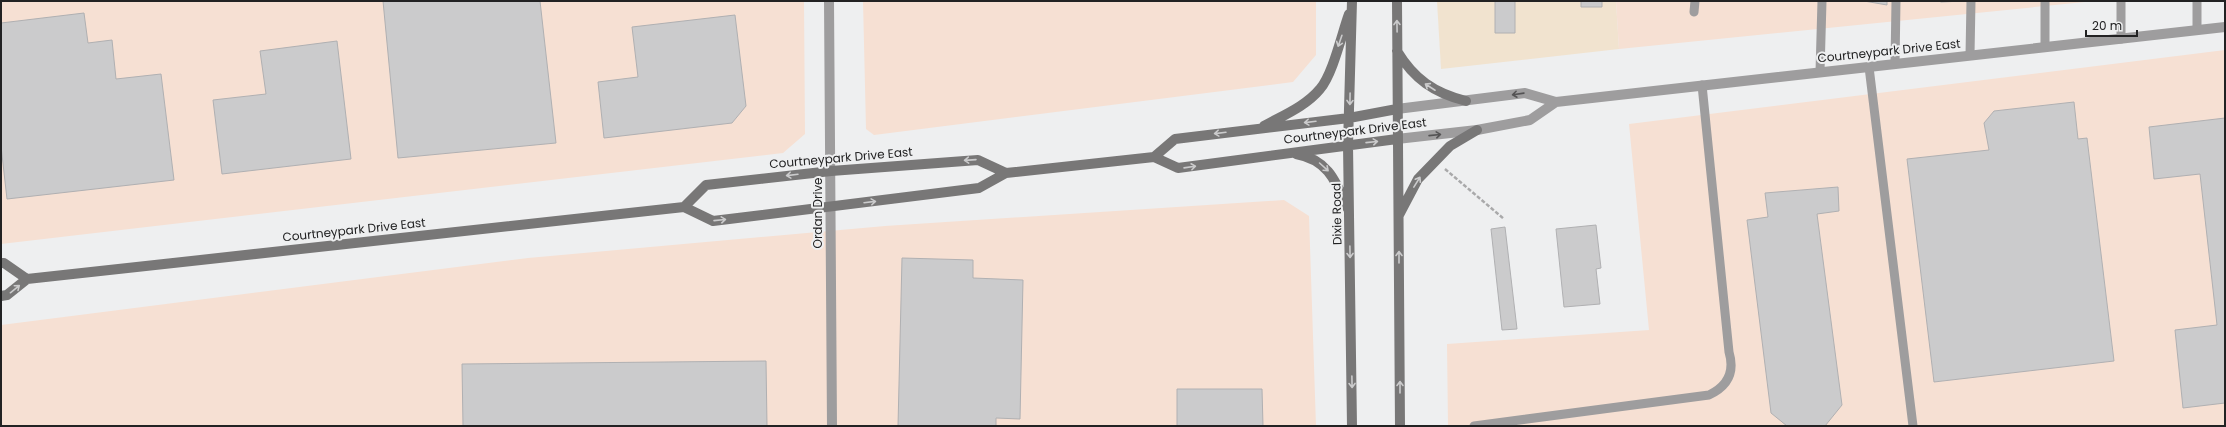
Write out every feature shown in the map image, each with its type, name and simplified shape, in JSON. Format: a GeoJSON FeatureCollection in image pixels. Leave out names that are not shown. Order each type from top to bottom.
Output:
{"type":"FeatureCollection","features":[{"type":"Feature","properties":{"kind":"main road"},"geometry":{"type":"LineString","coordinates":[[1396,1],[1400,426]]}},
{"type":"Feature","properties":{"kind":"main road"},"geometry":{"type":"LineString","coordinates":[[1259,128],[1296,109],[1321,88],[1331,67],[1352,2]]}},
{"type":"Feature","properties":{"kind":"main road","name":"Dixie Road"},"geometry":{"type":"LineString","coordinates":[[1352,2],[1348,145],[1352,426]]}},
{"type":"Feature","properties":{"kind":"main road"},"geometry":{"type":"LineString","coordinates":[[1397,51],[1406,66],[1418,79],[1432,89],[1448,96],[1466,101]]}},
{"type":"Feature","properties":{"kind":"main road","name":"Courtneypark Drive East"},"geometry":{"type":"LineString","coordinates":[[1397,110],[1349,118],[1175,139],[1154,156],[1178,168],[1289,152],[1397,139]]}},
{"type":"Feature","properties":{"kind":"main road"},"geometry":{"type":"LineString","coordinates":[[1398,216],[1418,179],[1450,146],[1477,130]]}},
{"type":"Feature","properties":{"kind":"main road"},"geometry":{"type":"LineString","coordinates":[[1289,152],[1307,156],[1323,165],[1335,179],[1350,213]]}},
{"type":"Feature","properties":{"kind":"main road"},"geometry":{"type":"LineString","coordinates":[[684,206],[713,221],[979,188],[1006,173],[1154,156]]}},
{"type":"Feature","properties":{"kind":"main road","name":"Courtneypark Drive East"},"geometry":{"type":"LineString","coordinates":[[27,279],[684,206],[706,185],[831,171],[978,160],[1006,173]]}},
{"type":"Feature","properties":{"kind":"main road"},"geometry":{"type":"LineString","coordinates":[[1,263],[4,263],[27,279],[7,296],[1,296]]}},
{"type":"Feature","properties":{"kind":"street","name":"Ordan Drive"},"geometry":{"type":"LineString","coordinates":[[829,1],[832,426]]}},
{"type":"Feature","properties":{"kind":"street","name":"Courtneypark Drive East"},"geometry":{"type":"LineString","coordinates":[[1397,110],[1525,93],[1556,102],[2225,27]]}},
{"type":"Feature","properties":{"kind":"street","name":"Courtneypark Drive East"},"geometry":{"type":"LineString","coordinates":[[1397,139],[1477,130],[1530,120],[1556,102]]}},
{"type":"Feature","properties":{"kind":"lane"},"geometry":{"type":"LineString","coordinates":[[1694,12],[1695,1]]}},
{"type":"Feature","properties":{"kind":"lane"},"geometry":{"type":"LineString","coordinates":[[1820,72],[1822,1]]}},
{"type":"Feature","properties":{"kind":"lane"},"geometry":{"type":"LineString","coordinates":[[1895,64],[1896,1]]}},
{"type":"Feature","properties":{"kind":"lane"},"geometry":{"type":"LineString","coordinates":[[1970,55],[1971,1]]}},
{"type":"Feature","properties":{"kind":"lane"},"geometry":{"type":"LineString","coordinates":[[2044,47],[2045,1]]}},
{"type":"Feature","properties":{"kind":"lane"},"geometry":{"type":"LineString","coordinates":[[2120,39],[2121,1]]}},
{"type":"Feature","properties":{"kind":"lane"},"geometry":{"type":"LineString","coordinates":[[2196,30],[2197,1]]}},
{"type":"Feature","properties":{"kind":"lane"},"geometry":{"type":"LineString","coordinates":[[1870,67],[1913,426]]}},
{"type":"Feature","properties":{"kind":"lane"},"geometry":{"type":"LineString","coordinates":[[1474,426],[1709,395],[1719,390],[1727,383],[1731,373],[1732,362],[1729,347],[1702,85]]}},
{"type":"Feature","properties":{"kind":"path"},"geometry":{"type":"LineString","coordinates":[[1439,164],[1504,219]]}},
{"type":"Feature","properties":{"kind":"shaded area"},"geometry":{"type":"Polygon","coordinates":[[[1,1],[804,1],[805,134],[783,153],[1,244],[1,1]]]}},
{"type":"Feature","properties":{"kind":"shaded area"},"geometry":{"type":"Polygon","coordinates":[[[863,1],[1316,1],[1316,55],[1293,82],[874,135],[866,129],[863,1]]]}},
{"type":"Feature","properties":{"kind":"shaded area"},"geometry":{"type":"Polygon","coordinates":[[[1437,1],[1616,1],[1619,49],[1441,69],[1437,1]]]}},
{"type":"Feature","properties":{"kind":"shaded area"},"geometry":{"type":"Polygon","coordinates":[[[1616,1],[2095,1],[1619,49],[1616,1]]]}},
{"type":"Feature","properties":{"kind":"shaded area"},"geometry":{"type":"Polygon","coordinates":[[[2225,50],[2225,426],[1448,426],[1447,344],[1649,330],[1629,124],[2225,50]]]}},
{"type":"Feature","properties":{"kind":"shaded area"},"geometry":{"type":"Polygon","coordinates":[[[1284,200],[1309,216],[1316,426],[1,426],[1,325],[528,258],[885,226],[1284,200]]]}},
{"type":"Feature","properties":{"kind":"building"},"geometry":{"type":"Polygon","coordinates":[[[383,1],[540,1],[556,143],[398,158],[383,1]]]}},
{"type":"Feature","properties":{"kind":"building"},"geometry":{"type":"Polygon","coordinates":[[[1495,1],[1515,1],[1515,33],[1495,33],[1495,1]]]}},
{"type":"Feature","properties":{"kind":"building"},"geometry":{"type":"Polygon","coordinates":[[[1581,1],[1602,1],[1602,7],[1581,7],[1581,1]]]}},
{"type":"Feature","properties":{"kind":"building"},"geometry":{"type":"Polygon","coordinates":[[[1864,1],[1887,1],[1887,5],[1864,1]]]}},
{"type":"Feature","properties":{"kind":"building"},"geometry":{"type":"Polygon","coordinates":[[[1939,1],[1963,1],[1941,2],[1939,1]]]}},
{"type":"Feature","properties":{"kind":"building"},"geometry":{"type":"Polygon","coordinates":[[[84,13],[88,43],[112,40],[116,79],[161,74],[174,180],[7,199],[1,146],[1,23],[84,13]]]}},
{"type":"Feature","properties":{"kind":"building"},"geometry":{"type":"Polygon","coordinates":[[[735,15],[746,106],[732,123],[604,138],[598,82],[638,77],[632,27],[735,15]]]}},
{"type":"Feature","properties":{"kind":"building"},"geometry":{"type":"Polygon","coordinates":[[[337,41],[351,159],[222,174],[213,100],[266,94],[260,51],[337,41]]]}},
{"type":"Feature","properties":{"kind":"building"},"geometry":{"type":"Polygon","coordinates":[[[2074,102],[2078,139],[2087,138],[2114,361],[1934,382],[1907,159],[1989,150],[1984,123],[1994,111],[2074,102]]]}},
{"type":"Feature","properties":{"kind":"building"},"geometry":{"type":"Polygon","coordinates":[[[2225,118],[2225,403],[2183,408],[2175,330],[2217,325],[2200,174],[2154,179],[2149,127],[2225,118]]]}},
{"type":"Feature","properties":{"kind":"building"},"geometry":{"type":"Polygon","coordinates":[[[1838,187],[1839,211],[1817,214],[1842,405],[1825,426],[1787,426],[1771,413],[1747,220],[1768,217],[1765,193],[1838,187]]]}},
{"type":"Feature","properties":{"kind":"building"},"geometry":{"type":"Polygon","coordinates":[[[1596,225],[1601,268],[1596,269],[1600,304],[1564,307],[1556,229],[1596,225]]]}},
{"type":"Feature","properties":{"kind":"building"},"geometry":{"type":"Polygon","coordinates":[[[1505,227],[1517,329],[1502,330],[1491,229],[1505,227]]]}},
{"type":"Feature","properties":{"kind":"building"},"geometry":{"type":"Polygon","coordinates":[[[902,258],[973,260],[973,278],[1023,280],[1020,419],[996,418],[996,426],[898,426],[902,258]]]}},
{"type":"Feature","properties":{"kind":"building"},"geometry":{"type":"Polygon","coordinates":[[[766,361],[767,426],[463,426],[462,364],[766,361]]]}},
{"type":"Feature","properties":{"kind":"building"},"geometry":{"type":"Polygon","coordinates":[[[1177,389],[1262,389],[1263,426],[1177,426],[1177,389]]]}}]}
